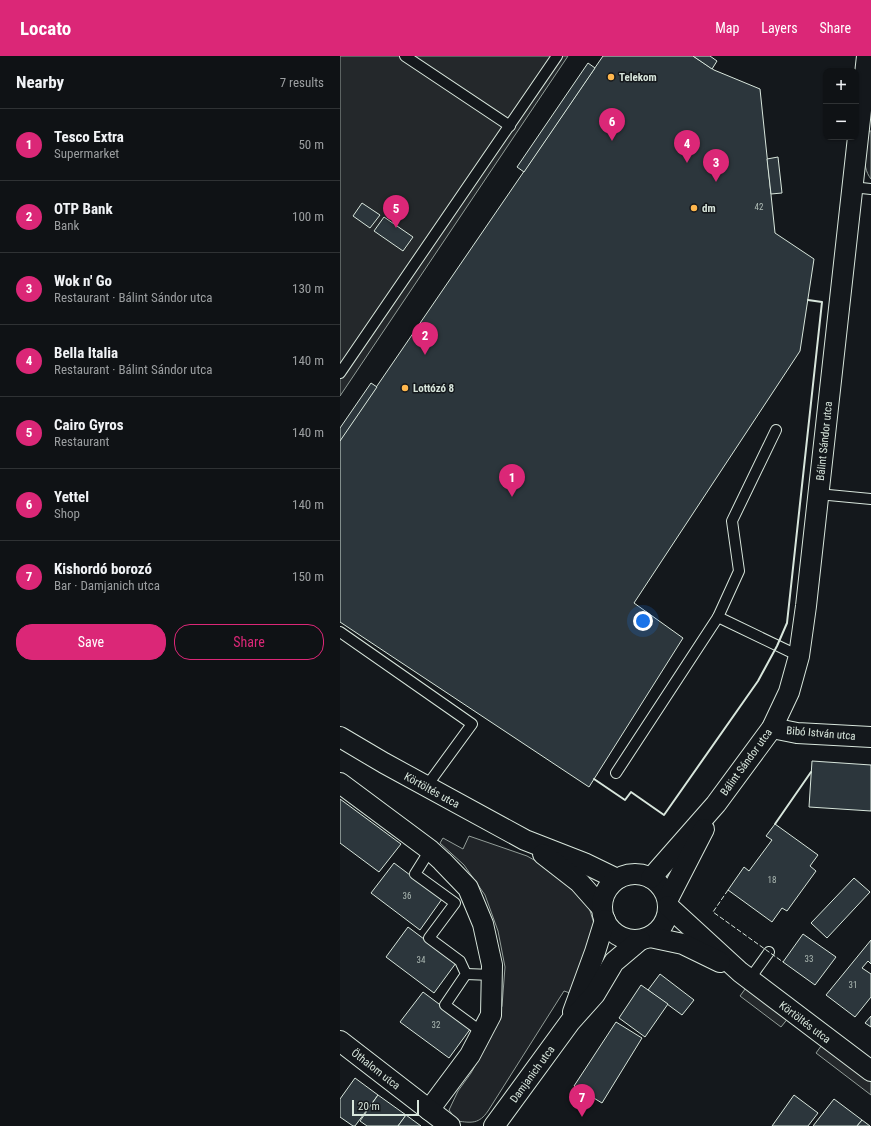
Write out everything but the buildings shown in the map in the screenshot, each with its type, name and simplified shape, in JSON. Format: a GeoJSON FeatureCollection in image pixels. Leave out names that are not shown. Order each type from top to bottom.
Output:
{"type":"FeatureCollection","features":[{"type":"Feature","properties":{"kind":"street","name":"Bálint Sándor utca"},"geometry":{"type":"LineString","coordinates":[[651,878],[716,804],[772,728],[788,692],[799,656],[818,494],[861,188],[867,56]]}},
{"type":"Feature","properties":{"kind":"street","name":"Bibó István utca"},"geometry":{"type":"LineString","coordinates":[[772,728],[796,733],[871,737]]}},
{"type":"Feature","properties":{"kind":"street","name":"Körtöltés utca"},"geometry":{"type":"LineString","coordinates":[[340,737],[426,787],[525,840],[617,879]]}},
{"type":"Feature","properties":{"kind":"street"},"geometry":{"type":"LineString","coordinates":[[340,783],[442,860],[468,888],[465,902],[483,924],[492,965],[491,1015],[483,1033],[470,1055],[429,1110]]}},
{"type":"Feature","properties":{"kind":"street","name":"Bálint Sándor utca"},"geometry":{"type":"LineString","coordinates":[[668,903],[716,804]]}},
{"type":"Feature","properties":{"kind":"street","name":"Körtöltés utca"},"geometry":{"type":"LineString","coordinates":[[525,840],[579,882],[603,914]]}},
{"type":"Feature","properties":{"kind":"street"},"geometry":{"type":"LineString","coordinates":[[634,874],[651,878],[661,887],[668,903],[666,921],[662,927],[645,938],[629,940],[618,936],[610,929],[603,914],[604,897],[609,887],[617,879],[634,874]]}},
{"type":"Feature","properties":{"kind":"street","name":"Körtöltés utca"},"geometry":{"type":"LineString","coordinates":[[668,903],[744,976],[871,1071]]}},
{"type":"Feature","properties":{"kind":"street","name":"Damjanich utca"},"geometry":{"type":"LineString","coordinates":[[570,1022],[595,952],[603,914]]}},
{"type":"Feature","properties":{"kind":"street","name":"Körtöltés utca"},"geometry":{"type":"LineString","coordinates":[[645,938],[683,944],[744,976]]}},
{"type":"Feature","properties":{"kind":"street","name":"Damjanich utca"},"geometry":{"type":"LineString","coordinates":[[494,1126],[570,1022],[595,994],[614,962],[645,938]]}},
{"type":"Feature","properties":{"kind":"street","name":"Öthalom utca"},"geometry":{"type":"LineString","coordinates":[[340,1041],[450,1126]]}},
{"type":"Feature","properties":{"kind":"lane"},"geometry":{"type":"LineString","coordinates":[[405,56],[510,126]]}},
{"type":"Feature","properties":{"kind":"lane"},"geometry":{"type":"LineString","coordinates":[[340,373],[557,56]]}},
{"type":"Feature","properties":{"kind":"lane"},"geometry":{"type":"LineString","coordinates":[[616,773],[718,617],[739,571],[732,521],[776,430]]}},
{"type":"Feature","properties":{"kind":"lane"},"geometry":{"type":"LineString","coordinates":[[818,494],[871,499]]}},
{"type":"Feature","properties":{"kind":"lane"},"geometry":{"type":"LineString","coordinates":[[718,617],[799,656]]}},
{"type":"Feature","properties":{"kind":"lane"},"geometry":{"type":"LineString","coordinates":[[340,632],[472,724],[426,787]]}},
{"type":"Feature","properties":{"kind":"lane"},"geometry":{"type":"LineString","coordinates":[[430,850],[415,874],[465,902],[429,938],[460,961],[466,974]]}},
{"type":"Feature","properties":{"kind":"lane"},"geometry":{"type":"LineString","coordinates":[[744,976],[770,952]]}},
{"type":"Feature","properties":{"kind":"lane"},"geometry":{"type":"LineString","coordinates":[[466,974],[492,975]]}},
{"type":"Feature","properties":{"kind":"lane"},"geometry":{"type":"LineString","coordinates":[[466,974],[445,1005],[483,1033]]}},
{"type":"Feature","properties":{"kind":"shaded area"},"geometry":{"type":"Polygon","coordinates":[[[340,56],[568,56],[340,396],[340,56]]]}},
{"type":"Feature","properties":{"kind":"shaded area"},"geometry":{"type":"Polygon","coordinates":[[[869,131],[871,131],[871,179],[865,162],[869,131]]]}},
{"type":"Feature","properties":{"kind":"shaded area"},"geometry":{"type":"Polygon","coordinates":[[[469,836],[527,856],[563,876],[588,904],[595,927],[570,993],[564,991],[488,1111],[475,1122],[457,1121],[449,1110],[458,1091],[471,1073],[491,1037],[502,1006],[505,967],[498,931],[485,895],[464,865],[440,843],[443,838],[463,849],[469,836]]]}},
{"type":"Feature","properties":{"kind":"shaded area"},"geometry":{"type":"Polygon","coordinates":[[[751,981],[793,1012],[781,1027],[740,996],[751,981]]]}},
{"type":"Feature","properties":{"kind":"shaded area"},"geometry":{"type":"Polygon","coordinates":[[[827,1038],[871,1071],[871,1095],[816,1053],[827,1038]]]}},
{"type":"Feature","properties":{"kind":"fence"},"geometry":{"type":"LineString","coordinates":[[728,890],[713,912],[783,962]]}},
{"type":"Feature","properties":{"kind":"wall"},"geometry":{"type":"LineString","coordinates":[[594,779],[625,800],[631,792],[664,815],[758,681],[777,646],[787,623],[822,302],[808,300]]}},
{"type":"Feature","properties":{"kind":"wall"},"geometry":{"type":"LineString","coordinates":[[775,824],[811,772]]}},
{"type":"Feature","properties":{"kind":"place","name":"Telekom"},"geometry":{"type":"Point","coordinates":[611,77]}},
{"type":"Feature","properties":{"kind":"place","name":"Yettel"},"geometry":{"type":"Point","coordinates":[612,141]}},
{"type":"Feature","properties":{"kind":"place","name":"Bella Italia"},"geometry":{"type":"Point","coordinates":[687,163]}},
{"type":"Feature","properties":{"kind":"place","name":"Wok n' Go"},"geometry":{"type":"Point","coordinates":[716,182]}},
{"type":"Feature","properties":{"kind":"place","name":"dm"},"geometry":{"type":"Point","coordinates":[694,208]}},
{"type":"Feature","properties":{"kind":"place","name":"Cairo Gyros"},"geometry":{"type":"Point","coordinates":[396,228]}},
{"type":"Feature","properties":{"kind":"place","name":"OTP Bank"},"geometry":{"type":"Point","coordinates":[425,355]}},
{"type":"Feature","properties":{"kind":"place","name":"Lottózó 8"},"geometry":{"type":"Point","coordinates":[405,388]}},
{"type":"Feature","properties":{"kind":"place","name":"Tesco Extra"},"geometry":{"type":"Point","coordinates":[512,497]}},
{"type":"Feature","properties":{"kind":"place","name":"Kishordó borozó"},"geometry":{"type":"Point","coordinates":[582,1117]}}]}
